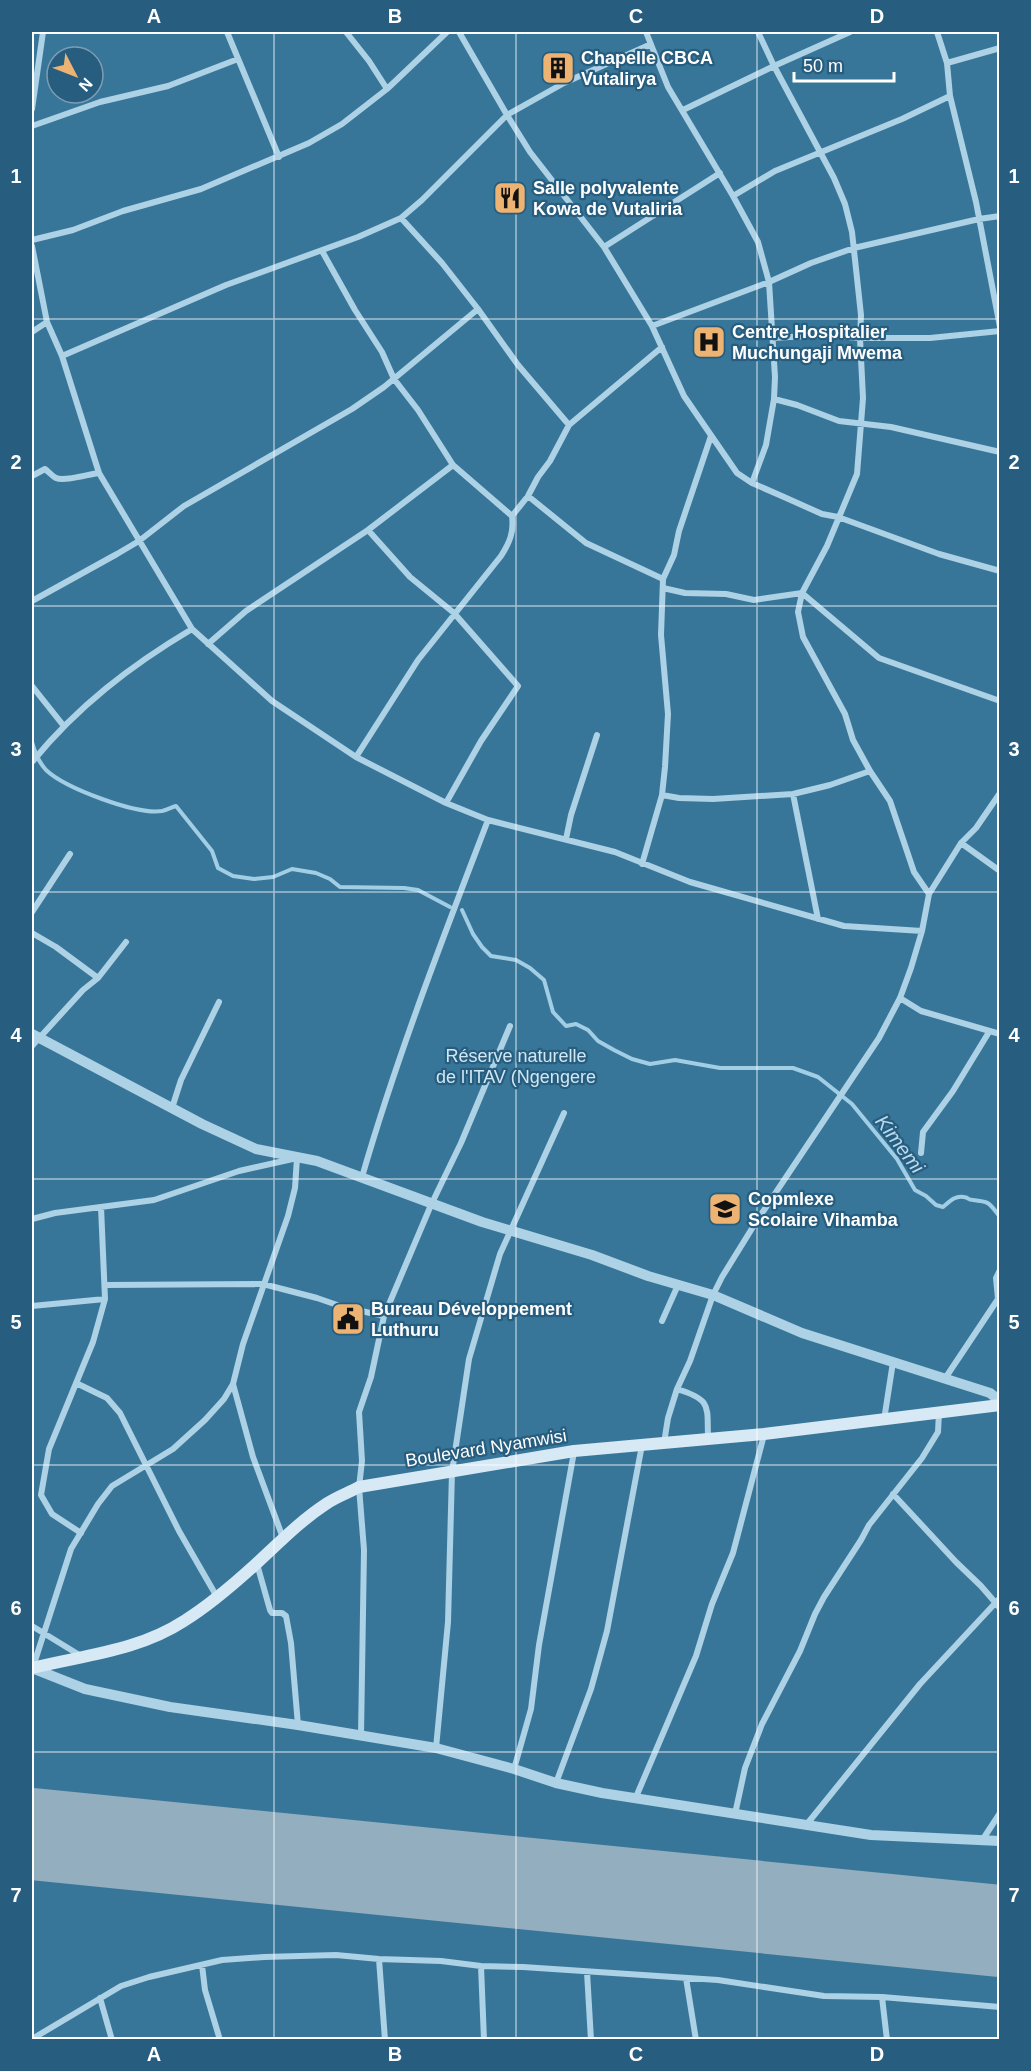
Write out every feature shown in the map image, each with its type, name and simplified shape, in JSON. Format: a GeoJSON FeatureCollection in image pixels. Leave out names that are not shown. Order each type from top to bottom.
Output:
{"type":"FeatureCollection","features":[{"type":"Feature","properties":{"kind":"main road","name":"Boulevard Nyamwisi"},"geometry":{"type":"LineString","coordinates":[[32,1668],[126,1648],[153,1638],[184,1621],[217,1597],[283,1538],[327,1503],[359,1487],[574,1451],[764,1434],[884,1420],[999,1403]]}},
{"type":"Feature","properties":{"kind":"street"},"geometry":{"type":"LineString","coordinates":[[32,109],[43,32]]}},
{"type":"Feature","properties":{"kind":"street"},"geometry":{"type":"LineString","coordinates":[[227,32],[279,157]]}},
{"type":"Feature","properties":{"kind":"street"},"geometry":{"type":"LineString","coordinates":[[346,32],[387,89]]}},
{"type":"Feature","properties":{"kind":"street"},"geometry":{"type":"LineString","coordinates":[[32,240],[73,230],[123,212],[201,189],[309,143],[342,124],[387,89],[447,32]]}},
{"type":"Feature","properties":{"kind":"street"},"geometry":{"type":"LineString","coordinates":[[459,32],[530,152],[604,247],[652,326],[684,396],[737,473],[752,483],[822,514],[838,517],[939,554],[999,571]]}},
{"type":"Feature","properties":{"kind":"street"},"geometry":{"type":"LineString","coordinates":[[646,32],[668,87],[758,242],[769,282],[774,399],[766,445],[752,483]]}},
{"type":"Feature","properties":{"kind":"street"},"geometry":{"type":"LineString","coordinates":[[758,32],[834,178],[845,204],[854,248],[861,315],[863,398],[857,474],[827,546],[802,593],[798,612],[803,637],[845,714],[853,740],[890,801],[914,872],[929,894]]}},
{"type":"Feature","properties":{"kind":"street"},"geometry":{"type":"LineString","coordinates":[[683,110],[850,32]]}},
{"type":"Feature","properties":{"kind":"street"},"geometry":{"type":"LineString","coordinates":[[773,338],[824,335],[860,338],[930,338],[999,329],[979,219],[950,96],[946,63],[937,32]]}},
{"type":"Feature","properties":{"kind":"street"},"geometry":{"type":"LineString","coordinates":[[62,356],[226,285],[322,251],[400,218],[422,200],[507,116],[564,83],[650,45]]}},
{"type":"Feature","properties":{"kind":"street"},"geometry":{"type":"LineString","coordinates":[[946,63],[999,48]]}},
{"type":"Feature","properties":{"kind":"street"},"geometry":{"type":"LineString","coordinates":[[32,126],[100,102],[168,86],[238,59]]}},
{"type":"Feature","properties":{"kind":"street"},"geometry":{"type":"LineString","coordinates":[[733,196],[775,171],[902,120],[950,96]]}},
{"type":"Feature","properties":{"kind":"street"},"geometry":{"type":"LineString","coordinates":[[604,247],[720,173]]}},
{"type":"Feature","properties":{"kind":"street"},"geometry":{"type":"LineString","coordinates":[[652,326],[854,248],[999,216]]}},
{"type":"Feature","properties":{"kind":"street"},"geometry":{"type":"LineString","coordinates":[[400,218],[442,263],[518,365],[569,425]]}},
{"type":"Feature","properties":{"kind":"street"},"geometry":{"type":"LineString","coordinates":[[32,246],[47,322],[62,356],[99,473],[192,629],[272,701],[356,757],[446,803],[488,820],[615,852],[690,882],[844,926],[922,931]]}},
{"type":"Feature","properties":{"kind":"street"},"geometry":{"type":"LineString","coordinates":[[322,251],[382,352],[394,379],[418,410],[453,465],[512,516],[514,530],[501,556],[418,660],[356,757]]}},
{"type":"Feature","properties":{"kind":"street"},"geometry":{"type":"LineString","coordinates":[[32,601],[139,541],[184,506],[352,409],[394,379],[478,309]]}},
{"type":"Feature","properties":{"kind":"street"},"geometry":{"type":"LineString","coordinates":[[32,332],[47,322]]}},
{"type":"Feature","properties":{"kind":"street"},"geometry":{"type":"LineString","coordinates":[[512,516],[550,461],[569,425],[662,347]]}},
{"type":"Feature","properties":{"kind":"street"},"geometry":{"type":"LineString","coordinates":[[774,399],[839,421],[891,427],[999,452]]}},
{"type":"Feature","properties":{"kind":"street"},"geometry":{"type":"LineString","coordinates":[[642,864],[662,795],[668,714],[661,635],[663,579],[674,555],[679,531],[711,436]]}},
{"type":"Feature","properties":{"kind":"street"},"geometry":{"type":"LineString","coordinates":[[208,644],[246,611],[368,530],[453,465]]}},
{"type":"Feature","properties":{"kind":"street"},"geometry":{"type":"LineString","coordinates":[[32,476],[45,469],[56,478],[63,480],[99,473]]}},
{"type":"Feature","properties":{"kind":"street"},"geometry":{"type":"LineString","coordinates":[[528,496],[586,543],[663,579]]}},
{"type":"Feature","properties":{"kind":"street"},"geometry":{"type":"LineString","coordinates":[[368,530],[410,577],[454,613],[518,686],[481,741],[446,803]]}},
{"type":"Feature","properties":{"kind":"street"},"geometry":{"type":"LineString","coordinates":[[663,588],[685,593],[726,594],[753,600],[802,593],[879,658],[999,701]]}},
{"type":"Feature","properties":{"kind":"street"},"geometry":{"type":"LineString","coordinates":[[32,762],[63,725],[111,683],[148,656],[192,629]]}},
{"type":"Feature","properties":{"kind":"street"},"geometry":{"type":"LineString","coordinates":[[32,686],[63,725]]}},
{"type":"Feature","properties":{"kind":"street"},"geometry":{"type":"LineString","coordinates":[[566,839],[571,815],[597,735]]}},
{"type":"Feature","properties":{"kind":"street"},"geometry":{"type":"LineString","coordinates":[[662,795],[713,799],[793,794],[830,785],[870,771]]}},
{"type":"Feature","properties":{"kind":"street"},"geometry":{"type":"LineString","coordinates":[[664,1443],[668,1418],[677,1389],[690,1361],[713,1295],[756,1222],[879,1038],[900,998],[922,931],[929,894],[961,843],[976,828],[999,793]]}},
{"type":"Feature","properties":{"kind":"street"},"geometry":{"type":"LineString","coordinates":[[793,794],[818,919]]}},
{"type":"Feature","properties":{"kind":"street"},"geometry":{"type":"LineString","coordinates":[[362,1177],[394,1073],[488,820]]}},
{"type":"Feature","properties":{"kind":"street"},"geometry":{"type":"LineString","coordinates":[[961,843],[999,871]]}},
{"type":"Feature","properties":{"kind":"street"},"geometry":{"type":"LineString","coordinates":[[32,912],[70,854]]}},
{"type":"Feature","properties":{"kind":"street"},"geometry":{"type":"LineString","coordinates":[[32,933],[56,947],[98,978]]}},
{"type":"Feature","properties":{"kind":"street"},"geometry":{"type":"LineString","coordinates":[[126,942],[98,978],[83,990],[34,1040],[255,1149],[317,1161],[431,1204],[592,1255],[678,1286],[713,1295],[802,1333],[946,1377],[990,1393],[999,1403]]}},
{"type":"Feature","properties":{"kind":"street"},"geometry":{"type":"LineString","coordinates":[[900,998],[921,1011],[999,1034]]}},
{"type":"Feature","properties":{"kind":"street"},"geometry":{"type":"LineString","coordinates":[[172,1108],[181,1080],[219,1002]]}},
{"type":"Feature","properties":{"kind":"street"},"geometry":{"type":"LineString","coordinates":[[361,1735],[364,1550],[359,1487],[362,1461],[359,1412],[371,1377],[384,1316],[510,1026]]}},
{"type":"Feature","properties":{"kind":"street"},"geometry":{"type":"LineString","coordinates":[[921,1153],[923,1132],[953,1091],[989,1032]]}},
{"type":"Feature","properties":{"kind":"street"},"geometry":{"type":"LineString","coordinates":[[436,1748],[448,1622],[452,1472],[469,1359],[510,1230],[564,1113]]}},
{"type":"Feature","properties":{"kind":"street"},"geometry":{"type":"LineString","coordinates":[[32,1219],[55,1213],[154,1200],[239,1171],[297,1158]]}},
{"type":"Feature","properties":{"kind":"street"},"geometry":{"type":"LineString","coordinates":[[297,1158],[295,1188],[288,1216],[243,1344],[233,1384],[224,1399],[205,1420],[173,1449],[112,1486],[98,1504],[71,1549],[32,1668],[86,1689],[159,1705],[436,1748],[556,1783],[602,1793],[871,1834],[999,1841]]}},
{"type":"Feature","properties":{"kind":"street"},"geometry":{"type":"LineString","coordinates":[[81,1533],[52,1514],[41,1495],[49,1449],[93,1342],[105,1299],[101,1207]]}},
{"type":"Feature","properties":{"kind":"street"},"geometry":{"type":"LineString","coordinates":[[946,1377],[998,1299],[996,1278],[999,1270]]}},
{"type":"Feature","properties":{"kind":"street"},"geometry":{"type":"LineString","coordinates":[[106,1285],[263,1284],[384,1316]]}},
{"type":"Feature","properties":{"kind":"street"},"geometry":{"type":"LineString","coordinates":[[662,1321],[678,1286]]}},
{"type":"Feature","properties":{"kind":"street"},"geometry":{"type":"LineString","coordinates":[[32,1306],[105,1299]]}},
{"type":"Feature","properties":{"kind":"street"},"geometry":{"type":"LineString","coordinates":[[884,1420],[893,1362]]}},
{"type":"Feature","properties":{"kind":"street"},"geometry":{"type":"LineString","coordinates":[[76,1383],[107,1398],[120,1413],[179,1531],[217,1597]]}},
{"type":"Feature","properties":{"kind":"street"},"geometry":{"type":"LineString","coordinates":[[233,1384],[253,1457],[283,1538]]}},
{"type":"Feature","properties":{"kind":"street"},"geometry":{"type":"LineString","coordinates":[[677,1389],[695,1395],[707,1407],[708,1439]]}},
{"type":"Feature","properties":{"kind":"street"},"geometry":{"type":"LineString","coordinates":[[735,1814],[746,1768],[762,1724],[800,1651],[815,1614],[868,1525],[922,1458],[939,1432],[939,1412]]}},
{"type":"Feature","properties":{"kind":"street"},"geometry":{"type":"LineString","coordinates":[[636,1797],[696,1656],[712,1604],[733,1553],[764,1434]]}},
{"type":"Feature","properties":{"kind":"street"},"geometry":{"type":"LineString","coordinates":[[556,1783],[591,1689],[607,1631],[642,1444]]}},
{"type":"Feature","properties":{"kind":"street"},"geometry":{"type":"LineString","coordinates":[[514,1769],[531,1709],[539,1645],[574,1451]]}},
{"type":"Feature","properties":{"kind":"street"},"geometry":{"type":"LineString","coordinates":[[807,1824],[920,1684],[998,1603],[892,1494]]}},
{"type":"Feature","properties":{"kind":"street"},"geometry":{"type":"LineString","coordinates":[[257,1563],[270,1610],[272,1613],[282,1613],[286,1616],[291,1642],[298,1725]]}},
{"type":"Feature","properties":{"kind":"street"},"geometry":{"type":"LineString","coordinates":[[32,1626],[84,1658]]}},
{"type":"Feature","properties":{"kind":"street"},"geometry":{"type":"LineString","coordinates":[[983,1839],[999,1813]]}},
{"type":"Feature","properties":{"kind":"street"},"geometry":{"type":"LineString","coordinates":[[32,2039],[121,1986],[222,1960],[264,1957],[336,1955],[441,1961],[481,1966],[718,1980],[825,1996],[882,1997],[999,2007]]}},
{"type":"Feature","properties":{"kind":"street"},"geometry":{"type":"LineString","coordinates":[[379,1959],[385,2040]]}},
{"type":"Feature","properties":{"kind":"street"},"geometry":{"type":"LineString","coordinates":[[202,1965],[205,1990],[220,2040]]}},
{"type":"Feature","properties":{"kind":"street"},"geometry":{"type":"LineString","coordinates":[[481,1966],[484,2040]]}},
{"type":"Feature","properties":{"kind":"street"},"geometry":{"type":"LineString","coordinates":[[587,1972],[591,2040]]}},
{"type":"Feature","properties":{"kind":"street"},"geometry":{"type":"LineString","coordinates":[[686,1978],[696,2040]]}},
{"type":"Feature","properties":{"kind":"street"},"geometry":{"type":"LineString","coordinates":[[882,1997],[887,2040]]}},
{"type":"Feature","properties":{"kind":"street"},"geometry":{"type":"LineString","coordinates":[[100,1998],[112,2040]]}},
{"type":"Feature","properties":{"kind":"green space","name":"Réserve naturelle de l'ITAV (Ngengere"},"geometry":{"type":"Polygon","coordinates":[[[32,32],[999,32],[999,2039],[32,2039],[32,32]]]}},
{"type":"Feature","properties":{"kind":"waterway"},"geometry":{"type":"LineString","coordinates":[[32,742],[37,757],[46,770],[68,785],[101,799],[136,809],[162,811],[176,806],[212,851],[218,868],[233,876],[254,879],[273,877],[292,869],[316,873],[330,879],[340,887],[418,890],[450,907]]}},
{"type":"Feature","properties":{"kind":"waterway","name":"Kimemi"},"geometry":{"type":"LineString","coordinates":[[462,910],[473,934],[491,956],[516,960],[544,980],[553,1012],[566,1026],[576,1024],[588,1030],[598,1041],[614,1050],[632,1059],[650,1064],[675,1060],[720,1068],[793,1068],[818,1077],[852,1104],[897,1159],[915,1190],[936,1205],[943,1207],[958,1197],[987,1203],[1000,1217]]}},
{"type":"Feature","properties":{"kind":"runway"},"geometry":{"type":"LineString","coordinates":[[32,1834],[1000,1931]]}},
{"type":"Feature","properties":{"kind":"place","name":"Chapelle CBCA Vutalirya"},"geometry":{"type":"Point","coordinates":[558,68]}},
{"type":"Feature","properties":{"kind":"place","name":"Salle polyvalente Kowa de Vutaliria"},"geometry":{"type":"Point","coordinates":[510,198]}},
{"type":"Feature","properties":{"kind":"place","name":"Centre Hospitalier Muchungaji Mwema"},"geometry":{"type":"Point","coordinates":[709,342]}},
{"type":"Feature","properties":{"kind":"place","name":"Copmlexe Scolaire Vihamba"},"geometry":{"type":"Point","coordinates":[725,1209]}},
{"type":"Feature","properties":{"kind":"place","name":"Bureau Développement Luthuru"},"geometry":{"type":"Point","coordinates":[348,1319]}}]}
